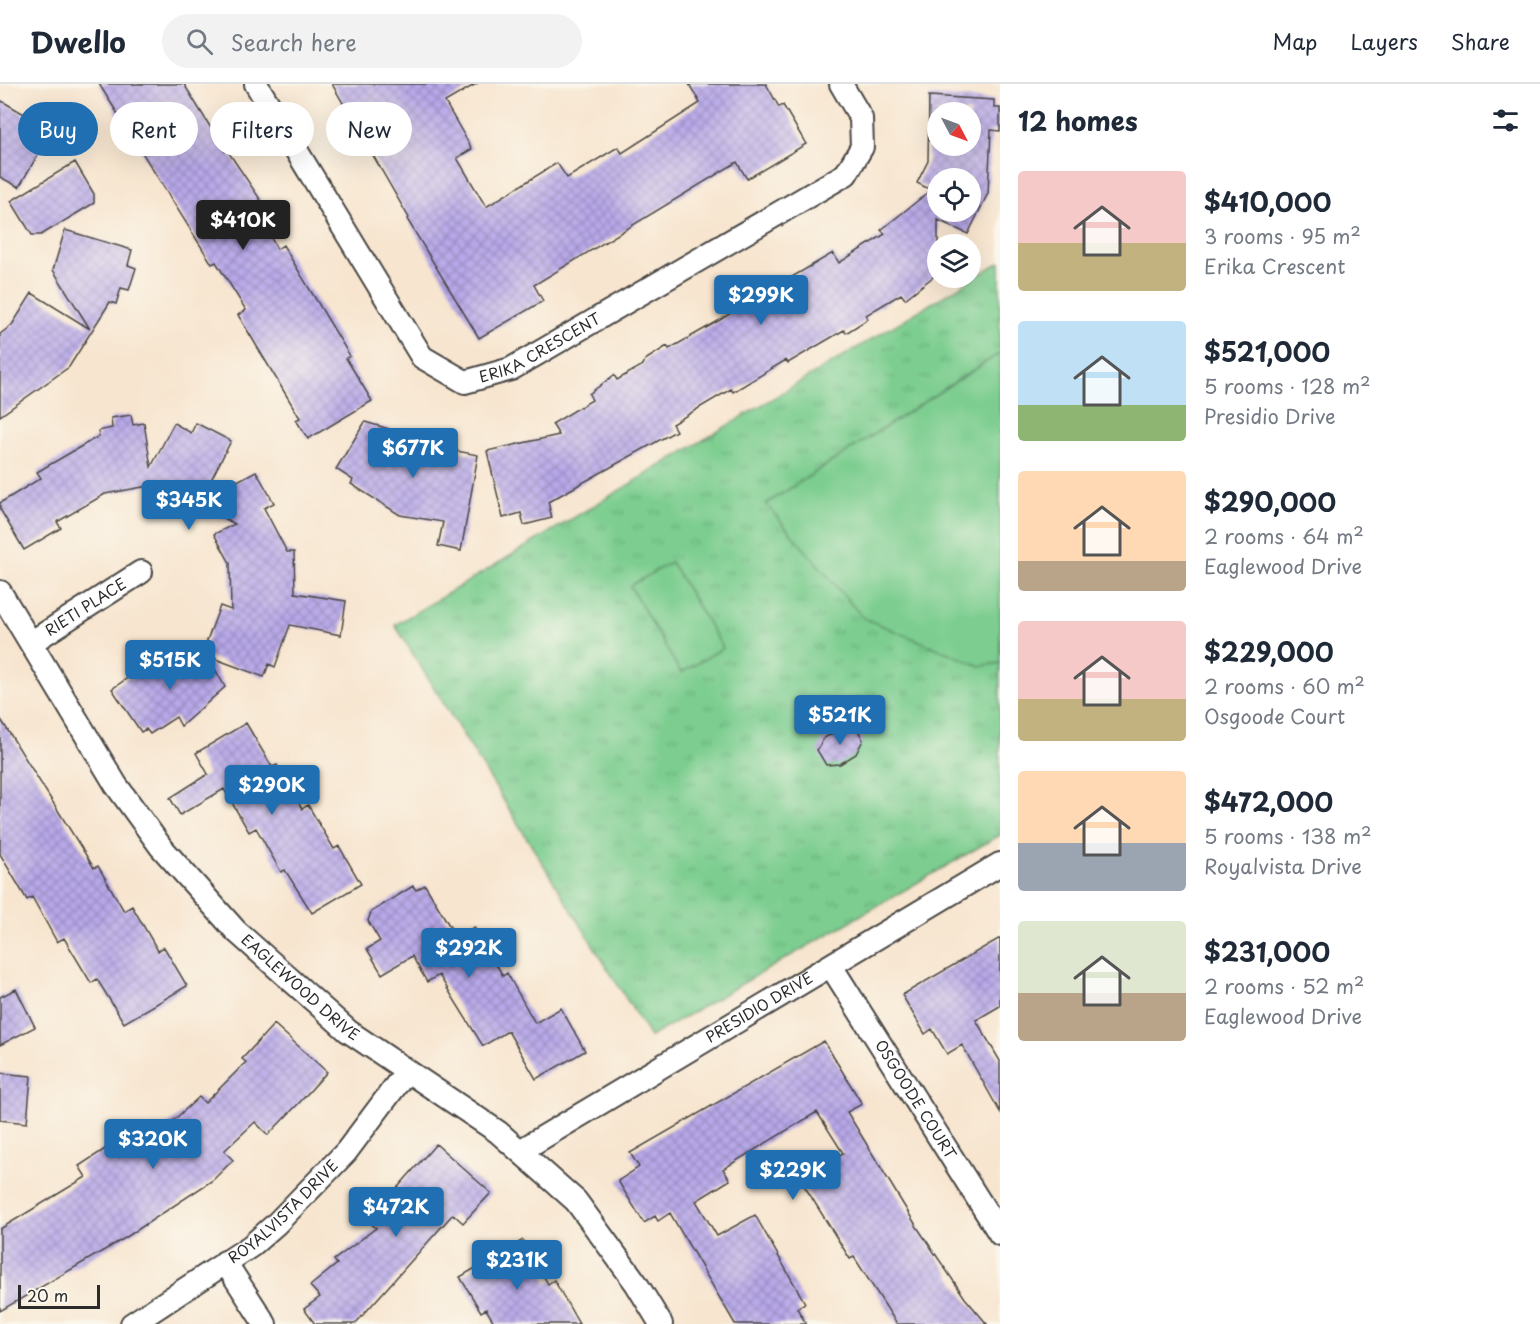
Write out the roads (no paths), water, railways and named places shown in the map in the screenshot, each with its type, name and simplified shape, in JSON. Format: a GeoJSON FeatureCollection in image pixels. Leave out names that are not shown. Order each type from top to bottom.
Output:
{"type":"FeatureCollection","features":[{"type":"Feature","properties":{"kind":"street","name":"ERIKA CRESCENT"},"geometry":{"type":"LineString","coordinates":[[256,84],[422,357],[465,382],[511,369],[846,174],[862,147],[861,118],[841,84]]}},
{"type":"Feature","properties":{"kind":"street","name":"RIETI PLACE"},"geometry":{"type":"LineString","coordinates":[[32,642],[141,572]]}},
{"type":"Feature","properties":{"kind":"street","name":"EAGLEWOOD DRIVE"},"geometry":{"type":"LineString","coordinates":[[0,592],[32,642],[97,756],[161,847],[236,931],[348,1031],[498,1132],[576,1201],[636,1283],[661,1324]]}},
{"type":"Feature","properties":{"kind":"street","name":"PRESIDIO DRIVE"},"geometry":{"type":"LineString","coordinates":[[520,1151],[1000,864]]}},
{"type":"Feature","properties":{"kind":"street","name":"OSGOODE COURT"},"geometry":{"type":"LineString","coordinates":[[831,966],[1000,1233]]}},
{"type":"Feature","properties":{"kind":"street","name":"ROYALVISTA DRIVE"},"geometry":{"type":"LineString","coordinates":[[132,1324],[251,1246],[324,1177],[387,1100],[406,1072]]}},
{"type":"Feature","properties":{"kind":"street"},"geometry":{"type":"LineString","coordinates":[[225,1262],[265,1324]]}}]}
